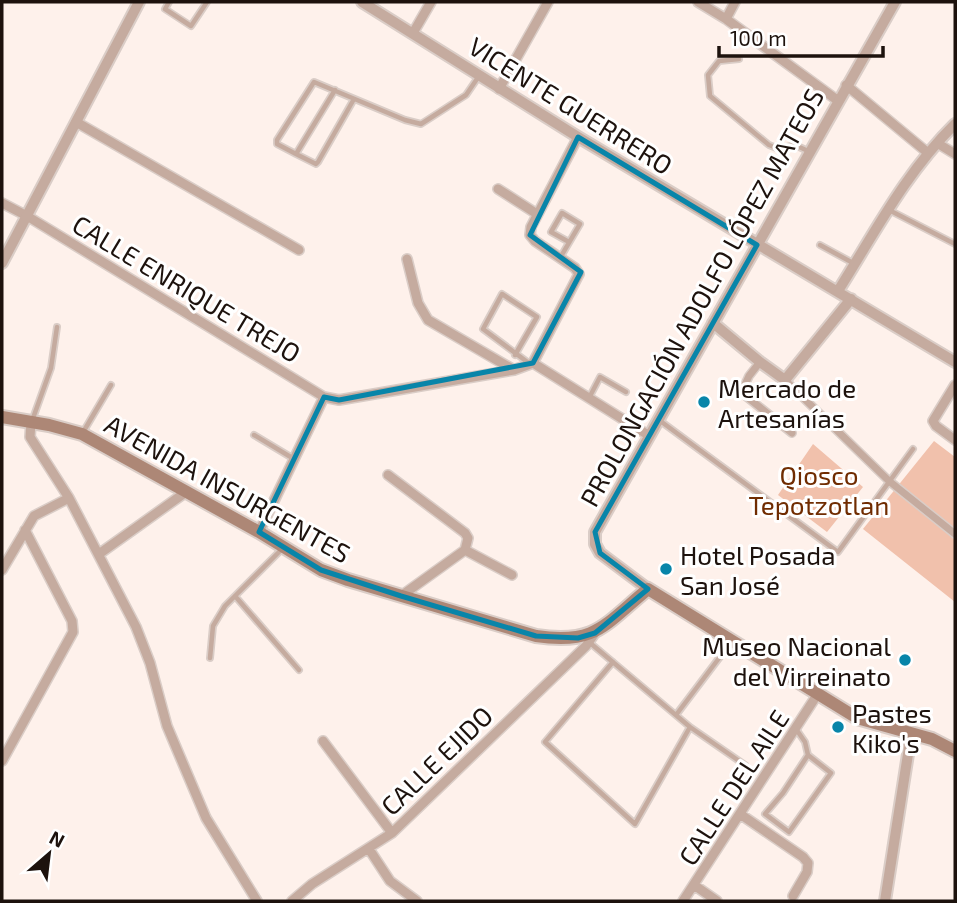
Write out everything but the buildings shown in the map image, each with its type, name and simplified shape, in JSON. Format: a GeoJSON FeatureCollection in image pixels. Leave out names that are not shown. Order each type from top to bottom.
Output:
{"type":"FeatureCollection","features":[{"type":"Feature","properties":{"kind":"main road","name":"AVENIDA INSURGENTES"},"geometry":{"type":"LineString","coordinates":[[2,417],[82,434],[321,569],[348,580],[536,636],[559,639],[592,638],[648,589]]}},
{"type":"Feature","properties":{"kind":"main road"},"geometry":{"type":"LineString","coordinates":[[648,589],[857,718],[932,739],[955,751]]}},
{"type":"Feature","properties":{"kind":"street"},"geometry":{"type":"LineString","coordinates":[[2,263],[139,2]]}},
{"type":"Feature","properties":{"kind":"street","name":"VICENTE GUERRERO"},"geometry":{"type":"LineString","coordinates":[[362,2],[578,137],[955,362]]}},
{"type":"Feature","properties":{"kind":"street"},"geometry":{"type":"LineString","coordinates":[[413,33],[431,2]]}},
{"type":"Feature","properties":{"kind":"street"},"geometry":{"type":"LineString","coordinates":[[499,89],[548,2]]}},
{"type":"Feature","properties":{"kind":"street"},"geometry":{"type":"LineString","coordinates":[[698,2],[726,19],[838,100]]}},
{"type":"Feature","properties":{"kind":"street"},"geometry":{"type":"LineString","coordinates":[[726,19],[735,2]]}},
{"type":"Feature","properties":{"kind":"street","name":"PROLONGACIÓN ADOLFO LÓPEZ MATEOS"},"geometry":{"type":"LineString","coordinates":[[648,589],[600,553],[595,544],[595,532],[895,2]]}},
{"type":"Feature","properties":{"kind":"street"},"geometry":{"type":"LineString","coordinates":[[846,85],[928,153]]}},
{"type":"Feature","properties":{"kind":"street"},"geometry":{"type":"LineString","coordinates":[[76,122],[299,250]]}},
{"type":"Feature","properties":{"kind":"street"},"geometry":{"type":"LineString","coordinates":[[838,291],[888,210],[928,153],[954,129]]}},
{"type":"Feature","properties":{"kind":"street"},"geometry":{"type":"LineString","coordinates":[[259,532],[324,397],[339,400],[514,370],[531,364],[579,274],[575,268],[530,235],[537,215],[578,137]]}},
{"type":"Feature","properties":{"kind":"street"},"geometry":{"type":"LineString","coordinates":[[937,143],[955,155]]}},
{"type":"Feature","properties":{"kind":"street"},"geometry":{"type":"LineString","coordinates":[[498,189],[537,215]]}},
{"type":"Feature","properties":{"kind":"street","name":"CALLE ENRIQUE TREJO"},"geometry":{"type":"LineString","coordinates":[[2,203],[324,397]]}},
{"type":"Feature","properties":{"kind":"street"},"geometry":{"type":"LineString","coordinates":[[407,259],[418,303],[428,320],[514,370]]}},
{"type":"Feature","properties":{"kind":"street"},"geometry":{"type":"LineString","coordinates":[[785,380],[851,299]]}},
{"type":"Feature","properties":{"kind":"street"},"geometry":{"type":"LineString","coordinates":[[713,323],[785,380],[889,481],[955,534]]}},
{"type":"Feature","properties":{"kind":"street"},"geometry":{"type":"LineString","coordinates":[[760,362],[749,376],[743,390],[747,397],[792,433]]}},
{"type":"Feature","properties":{"kind":"street"},"geometry":{"type":"LineString","coordinates":[[531,364],[648,435]]}},
{"type":"Feature","properties":{"kind":"street"},"geometry":{"type":"LineString","coordinates":[[955,385],[933,421],[955,440]]}},
{"type":"Feature","properties":{"kind":"street"},"geometry":{"type":"LineString","coordinates":[[32,422],[30,437],[69,498],[136,627],[150,663],[167,726],[206,818],[257,901]]}},
{"type":"Feature","properties":{"kind":"street"},"geometry":{"type":"LineString","coordinates":[[388,475],[468,538],[465,550],[401,596]]}},
{"type":"Feature","properties":{"kind":"street"},"geometry":{"type":"LineString","coordinates":[[99,554],[186,492]]}},
{"type":"Feature","properties":{"kind":"street"},"geometry":{"type":"LineString","coordinates":[[2,570],[34,516],[69,498]]}},
{"type":"Feature","properties":{"kind":"street"},"geometry":{"type":"LineString","coordinates":[[2,761],[74,632],[72,621],[25,530]]}},
{"type":"Feature","properties":{"kind":"street"},"geometry":{"type":"LineString","coordinates":[[465,550],[512,575]]}},
{"type":"Feature","properties":{"kind":"street","name":"CALLE EJIDO"},"geometry":{"type":"LineString","coordinates":[[292,901],[312,884],[392,833],[592,638]]}},
{"type":"Feature","properties":{"kind":"street","name":"CALLE DEL AILE"},"geometry":{"type":"LineString","coordinates":[[683,901],[817,695]]}},
{"type":"Feature","properties":{"kind":"street"},"geometry":{"type":"LineString","coordinates":[[885,901],[911,735]]}},
{"type":"Feature","properties":{"kind":"street"},"geometry":{"type":"LineString","coordinates":[[323,741],[392,833]]}},
{"type":"Feature","properties":{"kind":"street"},"geometry":{"type":"LineString","coordinates":[[740,814],[808,863],[807,872],[793,896]]}},
{"type":"Feature","properties":{"kind":"street"},"geometry":{"type":"LineString","coordinates":[[369,849],[390,881],[417,901]]}},
{"type":"Feature","properties":{"kind":"street"},"geometry":{"type":"LineString","coordinates":[[694,885],[717,901]]}},
{"type":"Feature","properties":{"kind":"lane"},"geometry":{"type":"LineString","coordinates":[[169,2],[165,9],[191,26],[207,2]]}},
{"type":"Feature","properties":{"kind":"lane"},"geometry":{"type":"LineString","coordinates":[[738,59],[719,61],[708,75],[710,96],[769,145],[779,149],[795,145],[808,152]]}},
{"type":"Feature","properties":{"kind":"lane"},"geometry":{"type":"LineString","coordinates":[[354,99],[318,163],[277,144],[312,83],[316,82],[405,120],[421,124],[466,95],[479,75]]}},
{"type":"Feature","properties":{"kind":"lane"},"geometry":{"type":"LineString","coordinates":[[296,154],[335,90]]}},
{"type":"Feature","properties":{"kind":"lane"},"geometry":{"type":"LineString","coordinates":[[888,210],[955,244]]}},
{"type":"Feature","properties":{"kind":"lane"},"geometry":{"type":"LineString","coordinates":[[560,258],[580,224],[562,213],[551,232],[569,242]]}},
{"type":"Feature","properties":{"kind":"lane"},"geometry":{"type":"LineString","coordinates":[[820,245],[855,264]]}},
{"type":"Feature","properties":{"kind":"lane"},"geometry":{"type":"LineString","coordinates":[[515,355],[537,317],[502,294],[483,329],[515,355],[531,364]]}},
{"type":"Feature","properties":{"kind":"lane"},"geometry":{"type":"LineString","coordinates":[[32,422],[51,368],[57,327]]}},
{"type":"Feature","properties":{"kind":"lane"},"geometry":{"type":"LineString","coordinates":[[589,399],[600,377],[626,392]]}},
{"type":"Feature","properties":{"kind":"lane"},"geometry":{"type":"LineString","coordinates":[[82,434],[111,385]]}},
{"type":"Feature","properties":{"kind":"lane"},"geometry":{"type":"LineString","coordinates":[[659,419],[838,552],[913,449]]}},
{"type":"Feature","properties":{"kind":"lane"},"geometry":{"type":"LineString","coordinates":[[254,435],[294,458]]}},
{"type":"Feature","properties":{"kind":"lane"},"geometry":{"type":"LineString","coordinates":[[210,658],[213,626],[225,606],[283,547]]}},
{"type":"Feature","properties":{"kind":"lane"},"geometry":{"type":"LineString","coordinates":[[234,596],[299,670]]}},
{"type":"Feature","properties":{"kind":"lane"},"geometry":{"type":"LineString","coordinates":[[592,638],[613,662],[690,727],[746,765]]}},
{"type":"Feature","properties":{"kind":"lane"},"geometry":{"type":"LineString","coordinates":[[676,715],[733,640]]}},
{"type":"Feature","properties":{"kind":"lane"},"geometry":{"type":"LineString","coordinates":[[613,662],[545,742],[635,824],[690,727]]}},
{"type":"Feature","properties":{"kind":"lane"},"geometry":{"type":"LineString","coordinates":[[796,729],[805,742],[808,755],[831,773],[789,832],[765,814],[783,793],[808,755]]}},
{"type":"Feature","properties":{"kind":"highlighted area"},"geometry":{"type":"Polygon","coordinates":[[[578,137],[757,245],[595,532],[600,553],[648,589],[595,633],[578,638],[536,636],[401,596],[321,570],[259,532],[324,397],[339,400],[533,363],[581,272],[530,235],[578,137]]]}},
{"type":"Feature","properties":{"kind":"green space"},"geometry":{"type":"Polygon","coordinates":[[[934,441],[955,457],[955,602],[863,529],[934,441]]]}},
{"type":"Feature","properties":{"kind":"green space","name":"Qiosco Tepotzotlan"},"geometry":{"type":"Polygon","coordinates":[[[813,444],[863,487],[827,532],[778,495],[813,444]]]}},
{"type":"Feature","properties":{"kind":"place","name":"Mercado de Artesanías"},"geometry":{"type":"Point","coordinates":[704,402]}},
{"type":"Feature","properties":{"kind":"place","name":"Hotel Posada San José"},"geometry":{"type":"Point","coordinates":[666,569]}},
{"type":"Feature","properties":{"kind":"place","name":"Museo Nacional del Virreinato"},"geometry":{"type":"Point","coordinates":[905,660]}},
{"type":"Feature","properties":{"kind":"place","name":"Pastes Kiko's"},"geometry":{"type":"Point","coordinates":[838,727]}}]}
